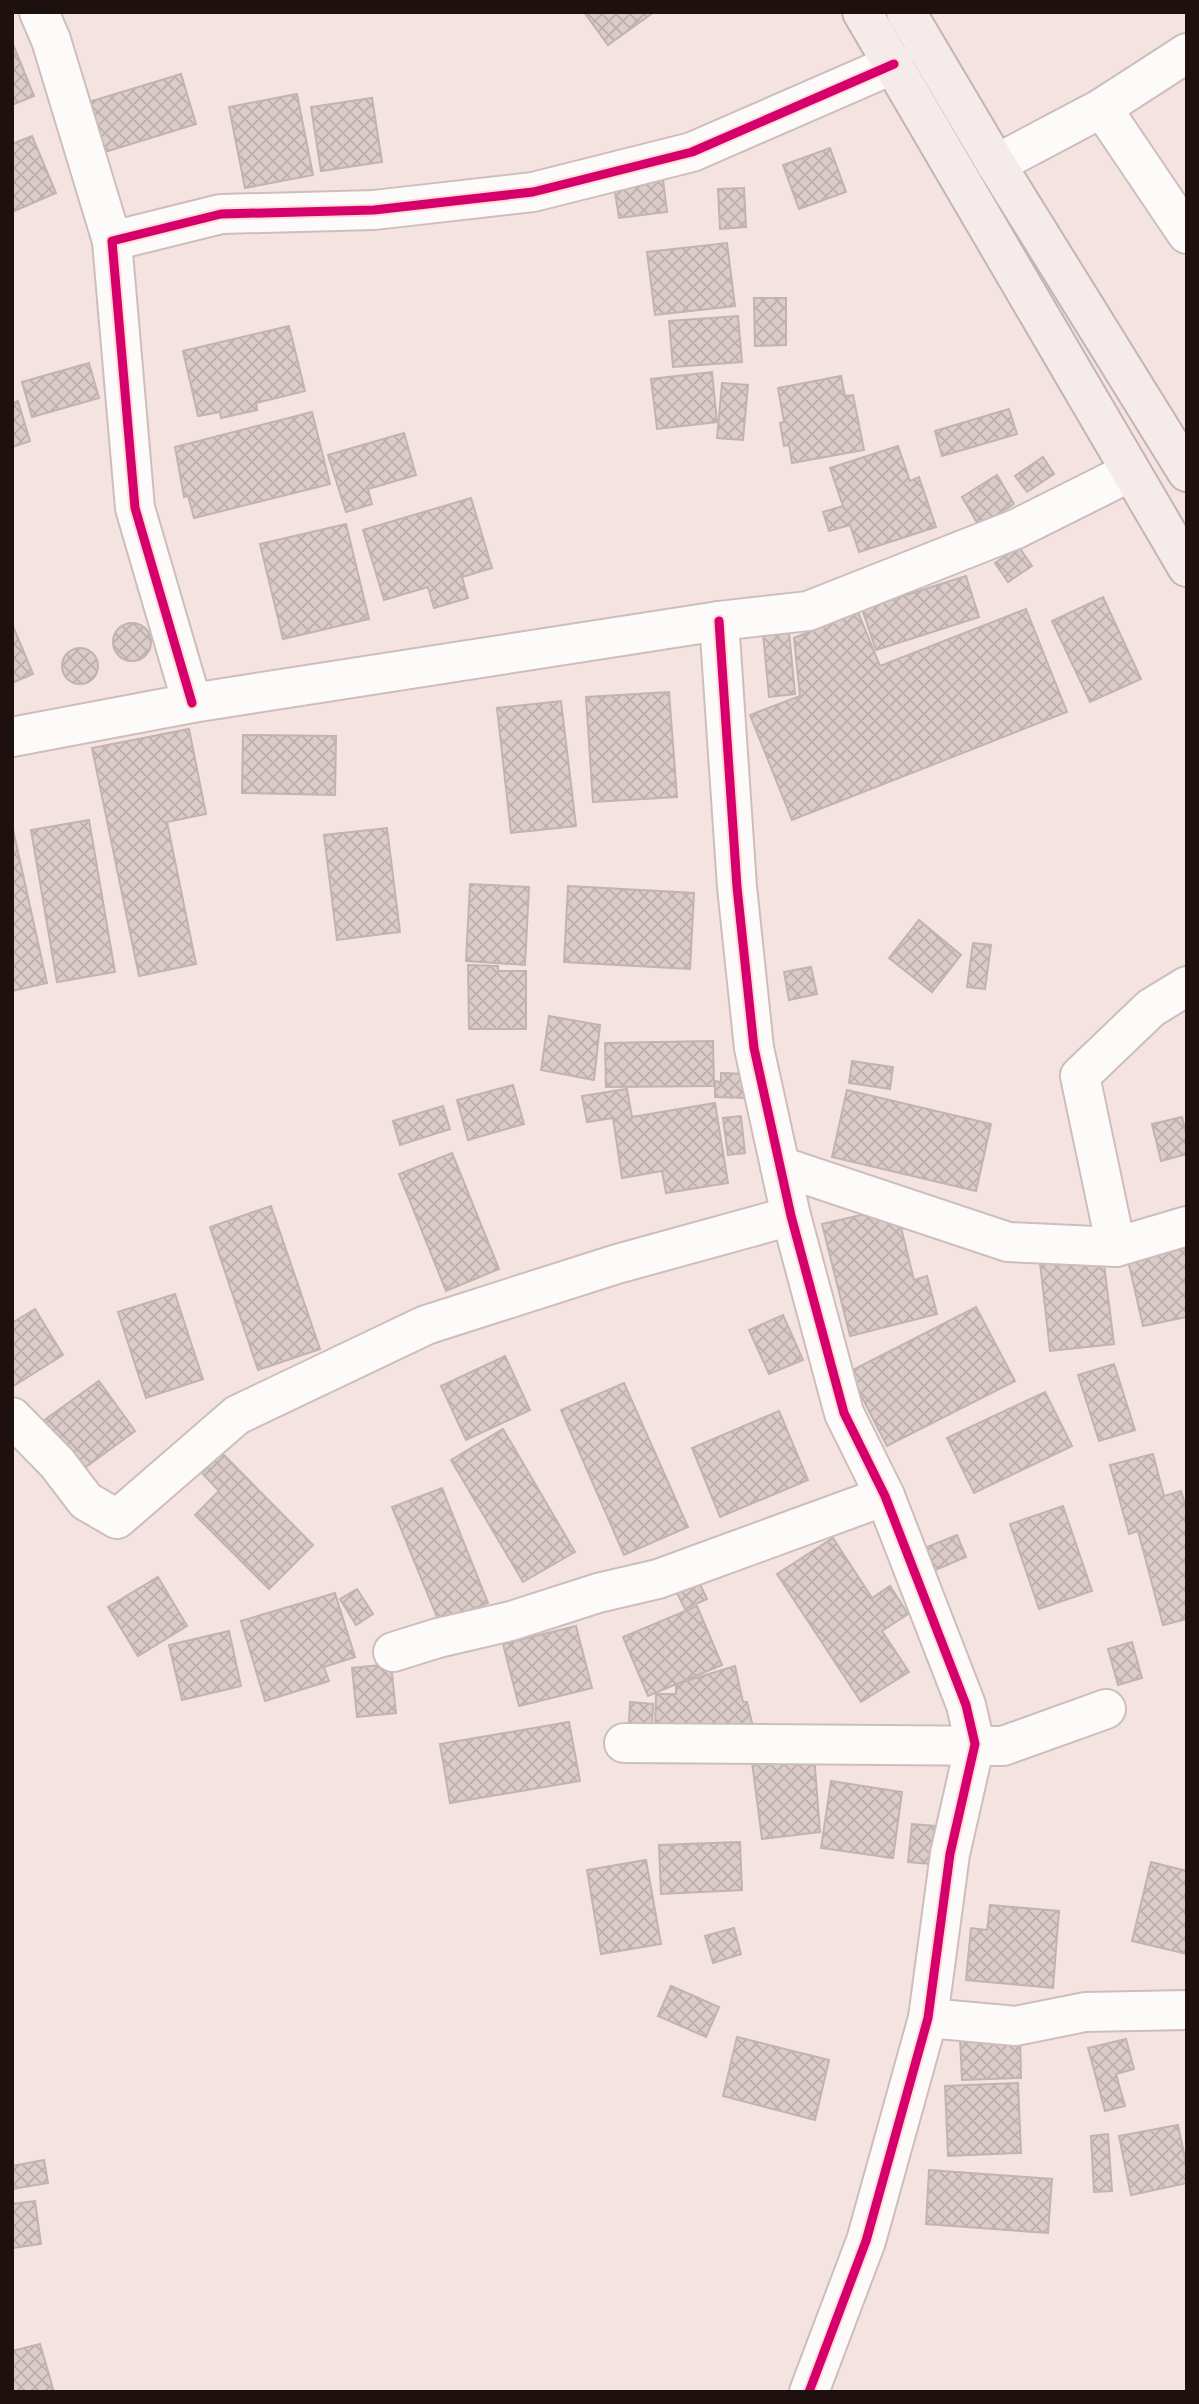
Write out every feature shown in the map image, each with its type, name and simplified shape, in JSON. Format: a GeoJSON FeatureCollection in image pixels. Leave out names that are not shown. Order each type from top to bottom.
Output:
{"type":"FeatureCollection","features":[{"type":"Feature","properties":{"kind":"highway"},"geometry":{"type":"LineString","coordinates":[[862,12],[1187,567]]}},
{"type":"Feature","properties":{"kind":"highway"},"geometry":{"type":"LineString","coordinates":[[906,12],[996,164],[1182,454]]}},
{"type":"Feature","properties":{"kind":"street"},"geometry":{"type":"LineString","coordinates":[[39,12],[51,40],[112,241],[135,508],[192,703]]}},
{"type":"Feature","properties":{"kind":"street"},"geometry":{"type":"LineString","coordinates":[[996,164],[1102,107],[1187,53]]}},
{"type":"Feature","properties":{"kind":"street"},"geometry":{"type":"LineString","coordinates":[[112,241],[221,214],[374,209],[533,191],[692,152],[894,64]]}},
{"type":"Feature","properties":{"kind":"street"},"geometry":{"type":"LineString","coordinates":[[1102,107],[1187,234]]}},
{"type":"Feature","properties":{"kind":"street"},"geometry":{"type":"LineString","coordinates":[[12,737],[192,703],[719,621],[808,611],[1016,528],[1130,472]]}},
{"type":"Feature","properties":{"kind":"street"},"geometry":{"type":"LineString","coordinates":[[719,621],[737,887],[753,1034],[791,1216],[844,1413],[885,1496],[966,1705],[975,1744],[950,1854],[928,2018],[866,2241],[809,2392]]}},
{"type":"Feature","properties":{"kind":"street"},"geometry":{"type":"LineString","coordinates":[[1116,1247],[1080,1076],[1151,1007],[1187,986]]}},
{"type":"Feature","properties":{"kind":"street"},"geometry":{"type":"LineString","coordinates":[[780,1166],[1008,1242],[1116,1247],[1187,1226]]}},
{"type":"Feature","properties":{"kind":"street"},"geometry":{"type":"LineString","coordinates":[[12,1417],[57,1463],[86,1501],[117,1519],[237,1415],[426,1325],[617,1265],[791,1216]]}},
{"type":"Feature","properties":{"kind":"street"},"geometry":{"type":"LineString","coordinates":[[393,1652],[438,1638],[511,1621],[598,1593],[659,1579],[885,1496]]}},
{"type":"Feature","properties":{"kind":"street"},"geometry":{"type":"LineString","coordinates":[[624,1743],[1003,1745],[1106,1709]]}},
{"type":"Feature","properties":{"kind":"street"},"geometry":{"type":"LineString","coordinates":[[928,2018],[1016,2026],[1085,2012],[1187,2010]]}},
{"type":"Feature","properties":{"kind":"building"},"geometry":{"type":"Polygon","coordinates":[[[584,12],[654,12],[608,45],[584,12]]]}},
{"type":"Feature","properties":{"kind":"building"},"geometry":{"type":"Polygon","coordinates":[[[12,42],[34,96],[12,105],[12,42]]]}},
{"type":"Feature","properties":{"kind":"building"},"geometry":{"type":"Polygon","coordinates":[[[181,74],[196,124],[105,152],[89,102],[181,74]]]}},
{"type":"Feature","properties":{"kind":"building"},"geometry":{"type":"Polygon","coordinates":[[[297,94],[313,175],[245,188],[229,107],[297,94]]]}},
{"type":"Feature","properties":{"kind":"building"},"geometry":{"type":"Polygon","coordinates":[[[372,98],[382,162],[321,171],[311,107],[372,98]]]}},
{"type":"Feature","properties":{"kind":"building"},"geometry":{"type":"Polygon","coordinates":[[[32,136],[56,193],[12,212],[12,144],[32,136]]]}},
{"type":"Feature","properties":{"kind":"building"},"geometry":{"type":"Polygon","coordinates":[[[830,148],[846,192],[799,209],[783,165],[830,148]]]}},
{"type":"Feature","properties":{"kind":"building"},"geometry":{"type":"Polygon","coordinates":[[[662,172],[667,212],[619,218],[613,179],[662,172]]]}},
{"type":"Feature","properties":{"kind":"building"},"geometry":{"type":"Polygon","coordinates":[[[744,188],[746,227],[720,229],[718,189],[744,188]]]}},
{"type":"Feature","properties":{"kind":"building"},"geometry":{"type":"Polygon","coordinates":[[[727,243],[735,306],[655,315],[647,252],[727,243]]]}},
{"type":"Feature","properties":{"kind":"building"},"geometry":{"type":"Polygon","coordinates":[[[754,298],[786,298],[786,345],[755,346],[754,298]]]}},
{"type":"Feature","properties":{"kind":"building"},"geometry":{"type":"Polygon","coordinates":[[[738,316],[742,362],[673,367],[669,321],[738,316]]]}},
{"type":"Feature","properties":{"kind":"building"},"geometry":{"type":"Polygon","coordinates":[[[289,326],[305,391],[256,403],[257,410],[221,418],[220,412],[198,416],[183,351],[289,326]]]}},
{"type":"Feature","properties":{"kind":"building"},"geometry":{"type":"Polygon","coordinates":[[[89,363],[99,398],[32,417],[22,382],[89,363]]]}},
{"type":"Feature","properties":{"kind":"building"},"geometry":{"type":"Polygon","coordinates":[[[712,372],[717,422],[657,429],[651,379],[712,372]]]}},
{"type":"Feature","properties":{"kind":"building"},"geometry":{"type":"Polygon","coordinates":[[[841,376],[845,396],[853,395],[864,450],[792,463],[789,445],[784,446],[780,423],[784,422],[778,388],[841,376]]]}},
{"type":"Feature","properties":{"kind":"building"},"geometry":{"type":"Polygon","coordinates":[[[722,383],[748,385],[743,440],[717,438],[722,383]]]}},
{"type":"Feature","properties":{"kind":"building"},"geometry":{"type":"Polygon","coordinates":[[[18,401],[30,441],[12,447],[12,403],[18,401]]]}},
{"type":"Feature","properties":{"kind":"building"},"geometry":{"type":"Polygon","coordinates":[[[1009,409],[1017,434],[942,456],[935,431],[1009,409]]]}},
{"type":"Feature","properties":{"kind":"building"},"geometry":{"type":"Polygon","coordinates":[[[312,412],[330,484],[194,518],[188,496],[184,497],[175,447],[312,412]]]}},
{"type":"Feature","properties":{"kind":"building"},"geometry":{"type":"Polygon","coordinates":[[[404,433],[416,475],[368,489],[372,504],[346,512],[328,455],[404,433]]]}},
{"type":"Feature","properties":{"kind":"building"},"geometry":{"type":"Polygon","coordinates":[[[898,446],[910,481],[919,477],[936,527],[859,552],[850,525],[829,531],[823,512],[843,506],[830,468],[898,446]]]}},
{"type":"Feature","properties":{"kind":"building"},"geometry":{"type":"Polygon","coordinates":[[[1043,457],[1054,474],[1027,492],[1015,476],[1043,457]]]}},
{"type":"Feature","properties":{"kind":"building"},"geometry":{"type":"Polygon","coordinates":[[[997,475],[1014,504],[979,526],[962,497],[997,475]]]}},
{"type":"Feature","properties":{"kind":"building"},"geometry":{"type":"Polygon","coordinates":[[[471,498],[492,568],[462,577],[468,598],[434,608],[428,587],[384,600],[363,530],[471,498]]]}},
{"type":"Feature","properties":{"kind":"building"},"geometry":{"type":"Polygon","coordinates":[[[346,524],[369,619],[283,639],[260,544],[346,524]]]}},
{"type":"Feature","properties":{"kind":"building"},"geometry":{"type":"Polygon","coordinates":[[[1019,547],[1032,566],[1008,582],[995,563],[1019,547]]]}},
{"type":"Feature","properties":{"kind":"building"},"geometry":{"type":"Polygon","coordinates":[[[966,576],[979,617],[876,650],[862,609],[966,576]]]}},
{"type":"Feature","properties":{"kind":"building"},"geometry":{"type":"Polygon","coordinates":[[[1103,597],[1141,679],[1090,702],[1052,621],[1103,597]]]}},
{"type":"Feature","properties":{"kind":"building"},"geometry":{"type":"Polygon","coordinates":[[[1026,609],[1067,712],[792,820],[750,715],[800,696],[794,638],[858,612],[880,666],[1026,609]]]}},
{"type":"Feature","properties":{"kind":"building"},"geometry":{"type":"Polygon","coordinates":[[[132,623],[145,629],[151,642],[145,655],[132,661],[119,655],[113,642],[119,629],[132,623]]]}},
{"type":"Feature","properties":{"kind":"building"},"geometry":{"type":"Polygon","coordinates":[[[12,624],[33,674],[12,683],[12,624]]]}},
{"type":"Feature","properties":{"kind":"building"},"geometry":{"type":"Polygon","coordinates":[[[789,632],[795,694],[769,697],[763,634],[789,632]]]}},
{"type":"Feature","properties":{"kind":"building"},"geometry":{"type":"Polygon","coordinates":[[[80,648],[93,653],[98,666],[93,679],[80,684],[67,679],[62,666],[67,653],[80,648]]]}},
{"type":"Feature","properties":{"kind":"building"},"geometry":{"type":"Polygon","coordinates":[[[669,692],[677,797],[593,802],[586,697],[669,692]]]}},
{"type":"Feature","properties":{"kind":"building"},"geometry":{"type":"Polygon","coordinates":[[[561,701],[576,826],[511,833],[497,708],[561,701]]]}},
{"type":"Feature","properties":{"kind":"building"},"geometry":{"type":"Polygon","coordinates":[[[189,729],[206,814],[167,822],[196,964],[139,976],[92,748],[189,729]]]}},
{"type":"Feature","properties":{"kind":"building"},"geometry":{"type":"Polygon","coordinates":[[[243,735],[336,736],[335,795],[242,793],[243,735]]]}},
{"type":"Feature","properties":{"kind":"building"},"geometry":{"type":"Polygon","coordinates":[[[89,820],[115,972],[57,982],[31,830],[89,820]]]}},
{"type":"Feature","properties":{"kind":"building"},"geometry":{"type":"Polygon","coordinates":[[[12,825],[47,983],[12,991],[12,825]]]}},
{"type":"Feature","properties":{"kind":"building"},"geometry":{"type":"Polygon","coordinates":[[[387,828],[400,932],[337,940],[324,835],[387,828]]]}},
{"type":"Feature","properties":{"kind":"building"},"geometry":{"type":"Polygon","coordinates":[[[470,884],[529,887],[525,965],[466,961],[470,884]]]}},
{"type":"Feature","properties":{"kind":"building"},"geometry":{"type":"Polygon","coordinates":[[[568,886],[694,893],[690,969],[564,962],[568,886]]]}},
{"type":"Feature","properties":{"kind":"building"},"geometry":{"type":"Polygon","coordinates":[[[919,920],[961,955],[932,992],[889,958],[919,920]]]}},
{"type":"Feature","properties":{"kind":"building"},"geometry":{"type":"Polygon","coordinates":[[[973,943],[991,945],[985,989],[967,987],[973,943]]]}},
{"type":"Feature","properties":{"kind":"building"},"geometry":{"type":"Polygon","coordinates":[[[468,965],[498,966],[498,971],[526,971],[526,1029],[469,1029],[468,965]]]}},
{"type":"Feature","properties":{"kind":"building"},"geometry":{"type":"Polygon","coordinates":[[[811,967],[817,994],[789,1000],[784,972],[811,967]]]}},
{"type":"Feature","properties":{"kind":"building"},"geometry":{"type":"Polygon","coordinates":[[[549,1016],[600,1025],[594,1080],[541,1070],[549,1016]]]}},
{"type":"Feature","properties":{"kind":"building"},"geometry":{"type":"Polygon","coordinates":[[[713,1041],[714,1086],[606,1087],[605,1043],[713,1041]]]}},
{"type":"Feature","properties":{"kind":"building"},"geometry":{"type":"Polygon","coordinates":[[[852,1061],[893,1067],[890,1089],[849,1083],[852,1061]]]}},
{"type":"Feature","properties":{"kind":"building"},"geometry":{"type":"Polygon","coordinates":[[[721,1073],[747,1074],[747,1098],[715,1097],[715,1081],[721,1082],[721,1073]]]}},
{"type":"Feature","properties":{"kind":"building"},"geometry":{"type":"Polygon","coordinates":[[[513,1085],[524,1124],[468,1140],[457,1100],[513,1085]]]}},
{"type":"Feature","properties":{"kind":"building"},"geometry":{"type":"Polygon","coordinates":[[[627,1089],[632,1117],[715,1103],[728,1183],[666,1193],[662,1171],[622,1178],[613,1118],[587,1122],[582,1096],[627,1089]]]}},
{"type":"Feature","properties":{"kind":"building"},"geometry":{"type":"Polygon","coordinates":[[[847,1090],[991,1124],[976,1191],[832,1157],[847,1090]]]}},
{"type":"Feature","properties":{"kind":"building"},"geometry":{"type":"Polygon","coordinates":[[[443,1106],[450,1129],[400,1145],[393,1121],[443,1106]]]}},
{"type":"Feature","properties":{"kind":"building"},"geometry":{"type":"Polygon","coordinates":[[[741,1116],[745,1153],[728,1155],[723,1118],[741,1116]]]}},
{"type":"Feature","properties":{"kind":"building"},"geometry":{"type":"Polygon","coordinates":[[[1182,1117],[1187,1137],[1187,1154],[1161,1161],[1152,1124],[1182,1117]]]}},
{"type":"Feature","properties":{"kind":"building"},"geometry":{"type":"Polygon","coordinates":[[[452,1153],[499,1269],[446,1291],[399,1174],[452,1153]]]}},
{"type":"Feature","properties":{"kind":"building"},"geometry":{"type":"Polygon","coordinates":[[[271,1206],[320,1349],[258,1370],[210,1227],[271,1206]]]}},
{"type":"Feature","properties":{"kind":"building"},"geometry":{"type":"Polygon","coordinates":[[[896,1207],[914,1280],[927,1276],[937,1314],[850,1336],[822,1224],[896,1207]]]}},
{"type":"Feature","properties":{"kind":"building"},"geometry":{"type":"Polygon","coordinates":[[[1102,1248],[1114,1344],[1050,1351],[1039,1254],[1102,1248]]]}},
{"type":"Feature","properties":{"kind":"building"},"geometry":{"type":"Polygon","coordinates":[[[1187,1248],[1187,1317],[1143,1326],[1128,1260],[1187,1248]]]}},
{"type":"Feature","properties":{"kind":"building"},"geometry":{"type":"Polygon","coordinates":[[[175,1294],[203,1379],[146,1398],[118,1312],[175,1294]]]}},
{"type":"Feature","properties":{"kind":"building"},"geometry":{"type":"Polygon","coordinates":[[[976,1307],[1015,1381],[887,1446],[849,1372],[976,1307]]]}},
{"type":"Feature","properties":{"kind":"building"},"geometry":{"type":"Polygon","coordinates":[[[35,1309],[63,1355],[12,1387],[12,1323],[35,1309]]]}},
{"type":"Feature","properties":{"kind":"building"},"geometry":{"type":"Polygon","coordinates":[[[783,1315],[803,1360],[769,1374],[749,1330],[783,1315]]]}},
{"type":"Feature","properties":{"kind":"building"},"geometry":{"type":"Polygon","coordinates":[[[505,1356],[530,1410],[466,1440],[441,1386],[505,1356]]]}},
{"type":"Feature","properties":{"kind":"building"},"geometry":{"type":"Polygon","coordinates":[[[1114,1364],[1135,1430],[1099,1441],[1078,1375],[1114,1364]]]}},
{"type":"Feature","properties":{"kind":"building"},"geometry":{"type":"Polygon","coordinates":[[[99,1381],[135,1431],[79,1472],[43,1421],[99,1381]]]}},
{"type":"Feature","properties":{"kind":"building"},"geometry":{"type":"Polygon","coordinates":[[[624,1383],[688,1527],[624,1555],[561,1410],[624,1383]]]}},
{"type":"Feature","properties":{"kind":"building"},"geometry":{"type":"Polygon","coordinates":[[[1045,1392],[1072,1446],[974,1493],[947,1438],[1045,1392]]]}},
{"type":"Feature","properties":{"kind":"building"},"geometry":{"type":"Polygon","coordinates":[[[779,1411],[808,1480],[720,1517],[692,1448],[779,1411]]]}},
{"type":"Feature","properties":{"kind":"building"},"geometry":{"type":"Polygon","coordinates":[[[503,1429],[575,1552],[523,1582],[451,1460],[503,1429]]]}},
{"type":"Feature","properties":{"kind":"building"},"geometry":{"type":"Polygon","coordinates":[[[222,1453],[313,1545],[269,1589],[195,1515],[219,1491],[202,1473],[222,1453]]]}},
{"type":"Feature","properties":{"kind":"building"},"geometry":{"type":"Polygon","coordinates":[[[1153,1454],[1164,1496],[1181,1491],[1187,1511],[1187,1619],[1163,1625],[1138,1531],[1129,1534],[1110,1465],[1153,1454]]]}},
{"type":"Feature","properties":{"kind":"building"},"geometry":{"type":"Polygon","coordinates":[[[442,1488],[488,1603],[439,1622],[392,1507],[442,1488]]]}},
{"type":"Feature","properties":{"kind":"building"},"geometry":{"type":"Polygon","coordinates":[[[1063,1506],[1092,1591],[1039,1609],[1010,1524],[1063,1506]]]}},
{"type":"Feature","properties":{"kind":"building"},"geometry":{"type":"Polygon","coordinates":[[[957,1535],[966,1557],[931,1572],[922,1549],[957,1535]]]}},
{"type":"Feature","properties":{"kind":"building"},"geometry":{"type":"Polygon","coordinates":[[[833,1538],[872,1598],[890,1586],[908,1614],[882,1631],[909,1672],[861,1702],[777,1574],[833,1538]]]}},
{"type":"Feature","properties":{"kind":"building"},"geometry":{"type":"Polygon","coordinates":[[[158,1577],[187,1626],[138,1656],[108,1607],[158,1577]]]}},
{"type":"Feature","properties":{"kind":"building"},"geometry":{"type":"Polygon","coordinates":[[[698,1580],[707,1599],[685,1609],[676,1591],[698,1580]]]}},
{"type":"Feature","properties":{"kind":"building"},"geometry":{"type":"Polygon","coordinates":[[[357,1589],[373,1614],[356,1625],[340,1599],[357,1589]]]}},
{"type":"Feature","properties":{"kind":"building"},"geometry":{"type":"Polygon","coordinates":[[[335,1593],[355,1657],[324,1667],[329,1681],[265,1701],[241,1621],[335,1593]]]}},
{"type":"Feature","properties":{"kind":"building"},"geometry":{"type":"Polygon","coordinates":[[[697,1606],[722,1665],[648,1696],[623,1637],[697,1606]]]}},
{"type":"Feature","properties":{"kind":"building"},"geometry":{"type":"Polygon","coordinates":[[[576,1626],[592,1688],[519,1706],[503,1644],[576,1626]]]}},
{"type":"Feature","properties":{"kind":"building"},"geometry":{"type":"Polygon","coordinates":[[[229,1631],[241,1686],[182,1700],[169,1645],[229,1631]]]}},
{"type":"Feature","properties":{"kind":"building"},"geometry":{"type":"Polygon","coordinates":[[[1132,1642],[1142,1678],[1118,1685],[1108,1649],[1132,1642]]]}},
{"type":"Feature","properties":{"kind":"building"},"geometry":{"type":"Polygon","coordinates":[[[391,1664],[396,1713],[357,1717],[352,1668],[391,1664]]]}},
{"type":"Feature","properties":{"kind":"building"},"geometry":{"type":"Polygon","coordinates":[[[735,1666],[743,1702],[747,1702],[754,1731],[655,1727],[656,1694],[676,1694],[676,1684],[735,1666]]]}},
{"type":"Feature","properties":{"kind":"building"},"geometry":{"type":"Polygon","coordinates":[[[630,1702],[653,1704],[652,1725],[629,1724],[630,1702]]]}},
{"type":"Feature","properties":{"kind":"building"},"geometry":{"type":"Polygon","coordinates":[[[569,1722],[580,1781],[450,1803],[440,1744],[569,1722]]]}},
{"type":"Feature","properties":{"kind":"building"},"geometry":{"type":"Polygon","coordinates":[[[814,1755],[820,1832],[762,1839],[752,1762],[814,1755]]]}},
{"type":"Feature","properties":{"kind":"building"},"geometry":{"type":"Polygon","coordinates":[[[831,1781],[902,1792],[893,1858],[821,1848],[831,1781]]]}},
{"type":"Feature","properties":{"kind":"building"},"geometry":{"type":"Polygon","coordinates":[[[912,1824],[935,1826],[931,1864],[908,1862],[912,1824]]]}},
{"type":"Feature","properties":{"kind":"building"},"geometry":{"type":"Polygon","coordinates":[[[740,1842],[742,1890],[661,1894],[659,1845],[740,1842]]]}},
{"type":"Feature","properties":{"kind":"building"},"geometry":{"type":"Polygon","coordinates":[[[646,1860],[661,1944],[601,1954],[587,1870],[646,1860]]]}},
{"type":"Feature","properties":{"kind":"building"},"geometry":{"type":"Polygon","coordinates":[[[1151,1862],[1187,1871],[1187,1954],[1132,1941],[1151,1862]]]}},
{"type":"Feature","properties":{"kind":"building"},"geometry":{"type":"Polygon","coordinates":[[[990,1905],[1059,1911],[1053,1988],[966,1980],[971,1928],[987,1930],[990,1905]]]}},
{"type":"Feature","properties":{"kind":"building"},"geometry":{"type":"Polygon","coordinates":[[[734,1928],[741,1954],[713,1963],[705,1936],[734,1928]]]}},
{"type":"Feature","properties":{"kind":"building"},"geometry":{"type":"Polygon","coordinates":[[[671,1986],[719,2007],[706,2037],[658,2016],[671,1986]]]}},
{"type":"Feature","properties":{"kind":"building"},"geometry":{"type":"Polygon","coordinates":[[[1020,2036],[1021,2078],[962,2080],[960,2038],[1020,2036]]]}},
{"type":"Feature","properties":{"kind":"building"},"geometry":{"type":"Polygon","coordinates":[[[737,2037],[829,2060],[815,2120],[723,2096],[737,2037]]]}},
{"type":"Feature","properties":{"kind":"building"},"geometry":{"type":"Polygon","coordinates":[[[1126,2039],[1134,2069],[1116,2074],[1125,2106],[1105,2111],[1088,2048],[1126,2039]]]}},
{"type":"Feature","properties":{"kind":"building"},"geometry":{"type":"Polygon","coordinates":[[[1018,2083],[1021,2153],[948,2156],[945,2086],[1018,2083]]]}},
{"type":"Feature","properties":{"kind":"building"},"geometry":{"type":"Polygon","coordinates":[[[1178,2125],[1187,2168],[1187,2183],[1131,2195],[1119,2136],[1178,2125]]]}},
{"type":"Feature","properties":{"kind":"building"},"geometry":{"type":"Polygon","coordinates":[[[1108,2134],[1112,2191],[1094,2192],[1091,2136],[1108,2134]]]}},
{"type":"Feature","properties":{"kind":"building"},"geometry":{"type":"Polygon","coordinates":[[[44,2160],[48,2183],[12,2189],[12,2166],[44,2160]]]}},
{"type":"Feature","properties":{"kind":"building"},"geometry":{"type":"Polygon","coordinates":[[[929,2170],[1052,2179],[1048,2233],[926,2224],[929,2170]]]}},
{"type":"Feature","properties":{"kind":"building"},"geometry":{"type":"Polygon","coordinates":[[[35,2201],[41,2244],[12,2248],[12,2204],[35,2201]]]}},
{"type":"Feature","properties":{"kind":"building"},"geometry":{"type":"Polygon","coordinates":[[[40,2344],[54,2392],[12,2392],[12,2351],[40,2344]]]}},
{"type":"Feature","properties":{"kind":"cycle path"},"geometry":{"type":"LineString","coordinates":[[192,703],[135,508],[112,241],[221,214],[374,210],[533,192],[692,152],[894,64]]}},
{"type":"Feature","properties":{"kind":"cycle path"},"geometry":{"type":"LineString","coordinates":[[719,621],[737,887],[754,1048],[791,1216],[844,1413],[885,1496],[966,1705],[975,1744],[950,1854],[928,2018],[866,2241],[809,2392]]}}]}
